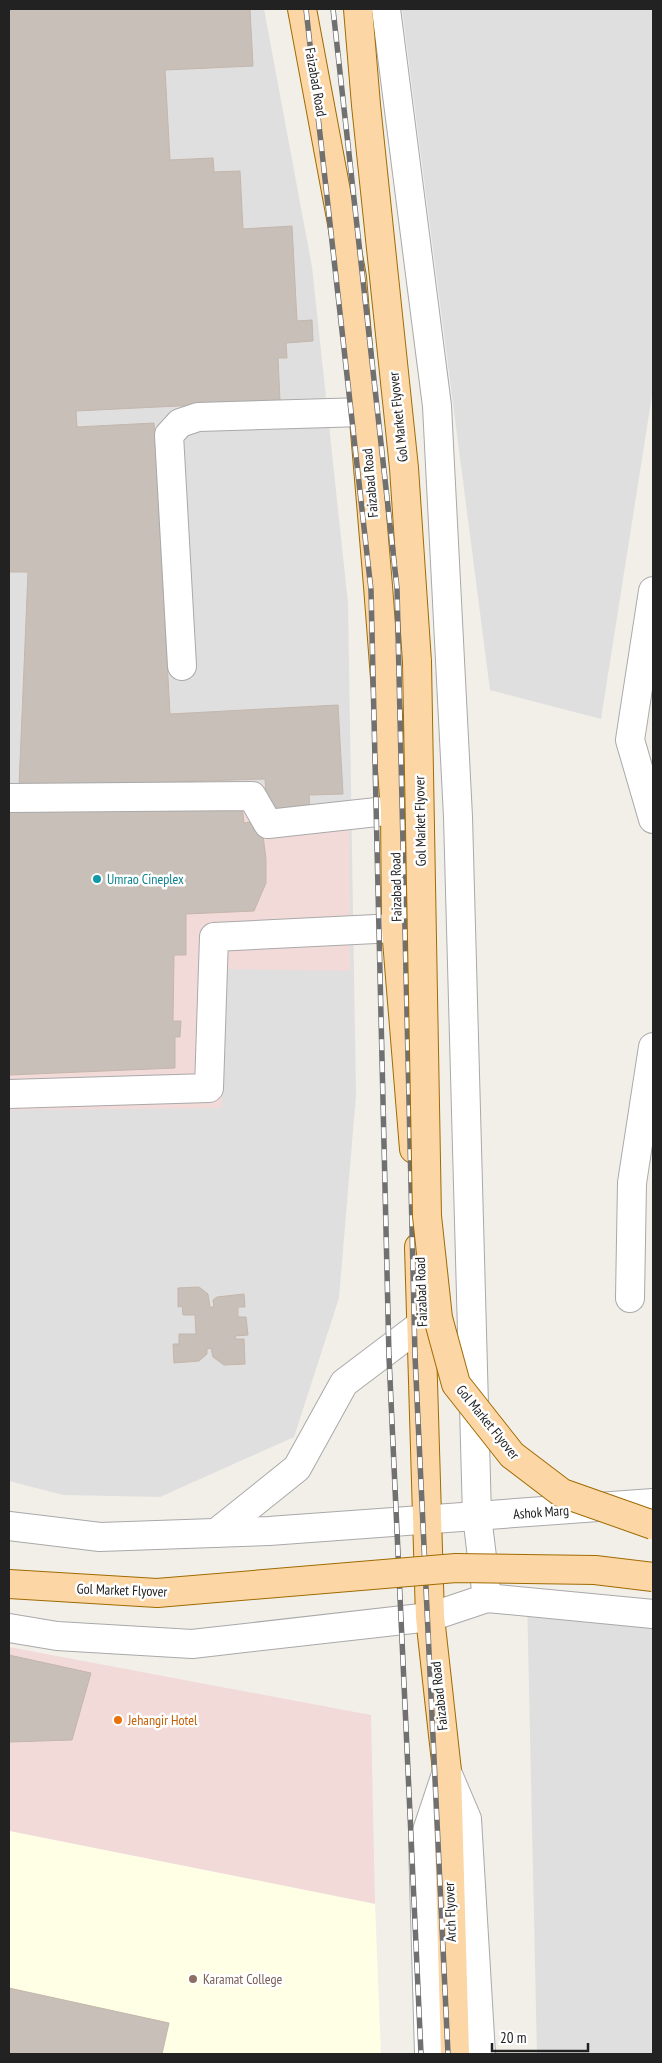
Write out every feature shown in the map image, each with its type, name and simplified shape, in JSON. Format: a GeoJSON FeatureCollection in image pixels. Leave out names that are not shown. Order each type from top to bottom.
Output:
{"type":"FeatureCollection","features":[{"type":"Feature","properties":{"kind":"main road","name":"Faizabad Road"},"geometry":{"type":"LineString","coordinates":[[302,9],[352,277],[364,412],[395,810],[396,928],[416,1171],[429,1518],[430,1616],[447,1770]]}},
{"type":"Feature","properties":{"kind":"main road","name":"Gol Market Flyover"},"geometry":{"type":"LineString","coordinates":[[358,9],[366,105],[404,468],[417,662],[427,1216],[438,1318],[456,1384],[512,1455],[562,1493],[653,1525]]}},
{"type":"Feature","properties":{"kind":"main road","name":"Gol Market Flyover"},"geometry":{"type":"LineString","coordinates":[[9,1584],[157,1594],[456,1568],[595,1570],[653,1577]]}},
{"type":"Feature","properties":{"kind":"main road","name":"Arch Flyover"},"geometry":{"type":"LineString","coordinates":[[447,1770],[455,2054]]}},
{"type":"Feature","properties":{"kind":"street"},"geometry":{"type":"LineString","coordinates":[[386,9],[437,406],[458,817],[477,1516],[487,1598]]}},
{"type":"Feature","properties":{"kind":"street"},"geometry":{"type":"LineString","coordinates":[[182,666],[169,435],[180,423],[198,417],[364,412]]}},
{"type":"Feature","properties":{"kind":"street"},"geometry":{"type":"LineString","coordinates":[[653,591],[630,740],[653,818]]}},
{"type":"Feature","properties":{"kind":"street"},"geometry":{"type":"LineString","coordinates":[[9,798],[252,796],[268,824],[395,810]]}},
{"type":"Feature","properties":{"kind":"street"},"geometry":{"type":"LineString","coordinates":[[9,1094],[209,1088],[214,937],[396,928]]}},
{"type":"Feature","properties":{"kind":"street"},"geometry":{"type":"LineString","coordinates":[[630,1298],[632,1183],[653,1047]]}},
{"type":"Feature","properties":{"kind":"street"},"geometry":{"type":"LineString","coordinates":[[216,1533],[298,1468],[344,1383],[422,1324]]}},
{"type":"Feature","properties":{"kind":"street","name":"Ashok Marg"},"geometry":{"type":"LineString","coordinates":[[9,1526],[100,1537],[216,1533],[269,1531],[653,1503]]}},
{"type":"Feature","properties":{"kind":"street"},"geometry":{"type":"LineString","coordinates":[[9,1628],[57,1636],[192,1644],[430,1616],[487,1598],[653,1614]]}},
{"type":"Feature","properties":{"kind":"street"},"geometry":{"type":"LineString","coordinates":[[429,2054],[423,1843],[447,1770]]}},
{"type":"Feature","properties":{"kind":"street"},"geometry":{"type":"LineString","coordinates":[[447,1770],[467,1819],[480,2054]]}},
{"type":"Feature","properties":{"kind":"shaded area"},"geometry":{"type":"Polygon","coordinates":[[[9,9],[264,9],[312,267],[348,603],[356,1095],[339,1298],[294,1437],[160,1497],[63,1495],[9,1481],[9,9]]]}},
{"type":"Feature","properties":{"kind":"shaded area"},"geometry":{"type":"Polygon","coordinates":[[[402,9],[653,9],[653,389],[601,719],[490,690],[402,9]]]}},
{"type":"Feature","properties":{"kind":"shaded area"},"geometry":{"type":"Polygon","coordinates":[[[264,784],[265,812],[349,808],[350,971],[222,969],[222,1108],[9,1110],[9,786],[264,784]]]}},
{"type":"Feature","properties":{"kind":"shaded area"},"geometry":{"type":"Polygon","coordinates":[[[527,1597],[653,1605],[653,2054],[537,2054],[527,1597]]]}},
{"type":"Feature","properties":{"kind":"shaded area"},"geometry":{"type":"Polygon","coordinates":[[[9,1647],[371,1715],[375,1904],[9,1831],[9,1647]]]}},
{"type":"Feature","properties":{"kind":"shaded area","name":"Karamat College"},"geometry":{"type":"Polygon","coordinates":[[[9,1831],[375,1904],[381,2054],[9,2054],[9,1831]]]}},
{"type":"Feature","properties":{"kind":"building"},"geometry":{"type":"Polygon","coordinates":[[[9,9],[250,9],[253,66],[165,70],[170,160],[213,158],[214,172],[240,171],[243,229],[292,226],[297,321],[312,320],[313,341],[286,343],[287,358],[278,358],[280,401],[76,411],[77,427],[154,423],[170,714],[338,705],[343,794],[309,795],[310,808],[267,810],[265,779],[19,787],[28,572],[9,572],[9,9]]]}},
{"type":"Feature","properties":{"kind":"building"},"geometry":{"type":"Polygon","coordinates":[[[9,805],[242,805],[244,823],[261,820],[266,859],[266,883],[254,911],[186,914],[186,955],[174,955],[173,1021],[181,1021],[180,1037],[175,1037],[175,1068],[9,1075],[9,805]]]}},
{"type":"Feature","properties":{"kind":"building"},"geometry":{"type":"Polygon","coordinates":[[[199,1287],[208,1294],[210,1307],[214,1307],[213,1300],[217,1297],[244,1294],[245,1307],[238,1307],[238,1317],[246,1317],[248,1335],[235,1336],[236,1339],[244,1339],[245,1364],[224,1365],[213,1357],[211,1348],[207,1349],[207,1354],[199,1361],[174,1363],[173,1344],[179,1344],[179,1334],[196,1334],[195,1315],[183,1315],[182,1306],[178,1307],[178,1288],[199,1287]]]}},
{"type":"Feature","properties":{"kind":"building"},"geometry":{"type":"Polygon","coordinates":[[[9,1655],[91,1673],[72,1740],[9,1742],[9,1655]]]}},
{"type":"Feature","properties":{"kind":"building"},"geometry":{"type":"Polygon","coordinates":[[[9,1988],[169,2023],[162,2054],[9,2054],[9,1988]]]}},
{"type":"Feature","properties":{"kind":"railway"},"geometry":{"type":"LineString","coordinates":[[306,9],[371,590],[389,1357],[421,2054]]}},
{"type":"Feature","properties":{"kind":"railway"},"geometry":{"type":"LineString","coordinates":[[333,9],[397,588],[415,1356],[448,2054]]}},
{"type":"Feature","properties":{"kind":"place","name":"Umrao Cineplex"},"geometry":{"type":"Point","coordinates":[97,879]}},
{"type":"Feature","properties":{"kind":"place","name":"Jehangir Hotel"},"geometry":{"type":"Point","coordinates":[118,1720]}},
{"type":"Feature","properties":{"kind":"place","name":"Karamat College"},"geometry":{"type":"Point","coordinates":[193,1979]}}]}
